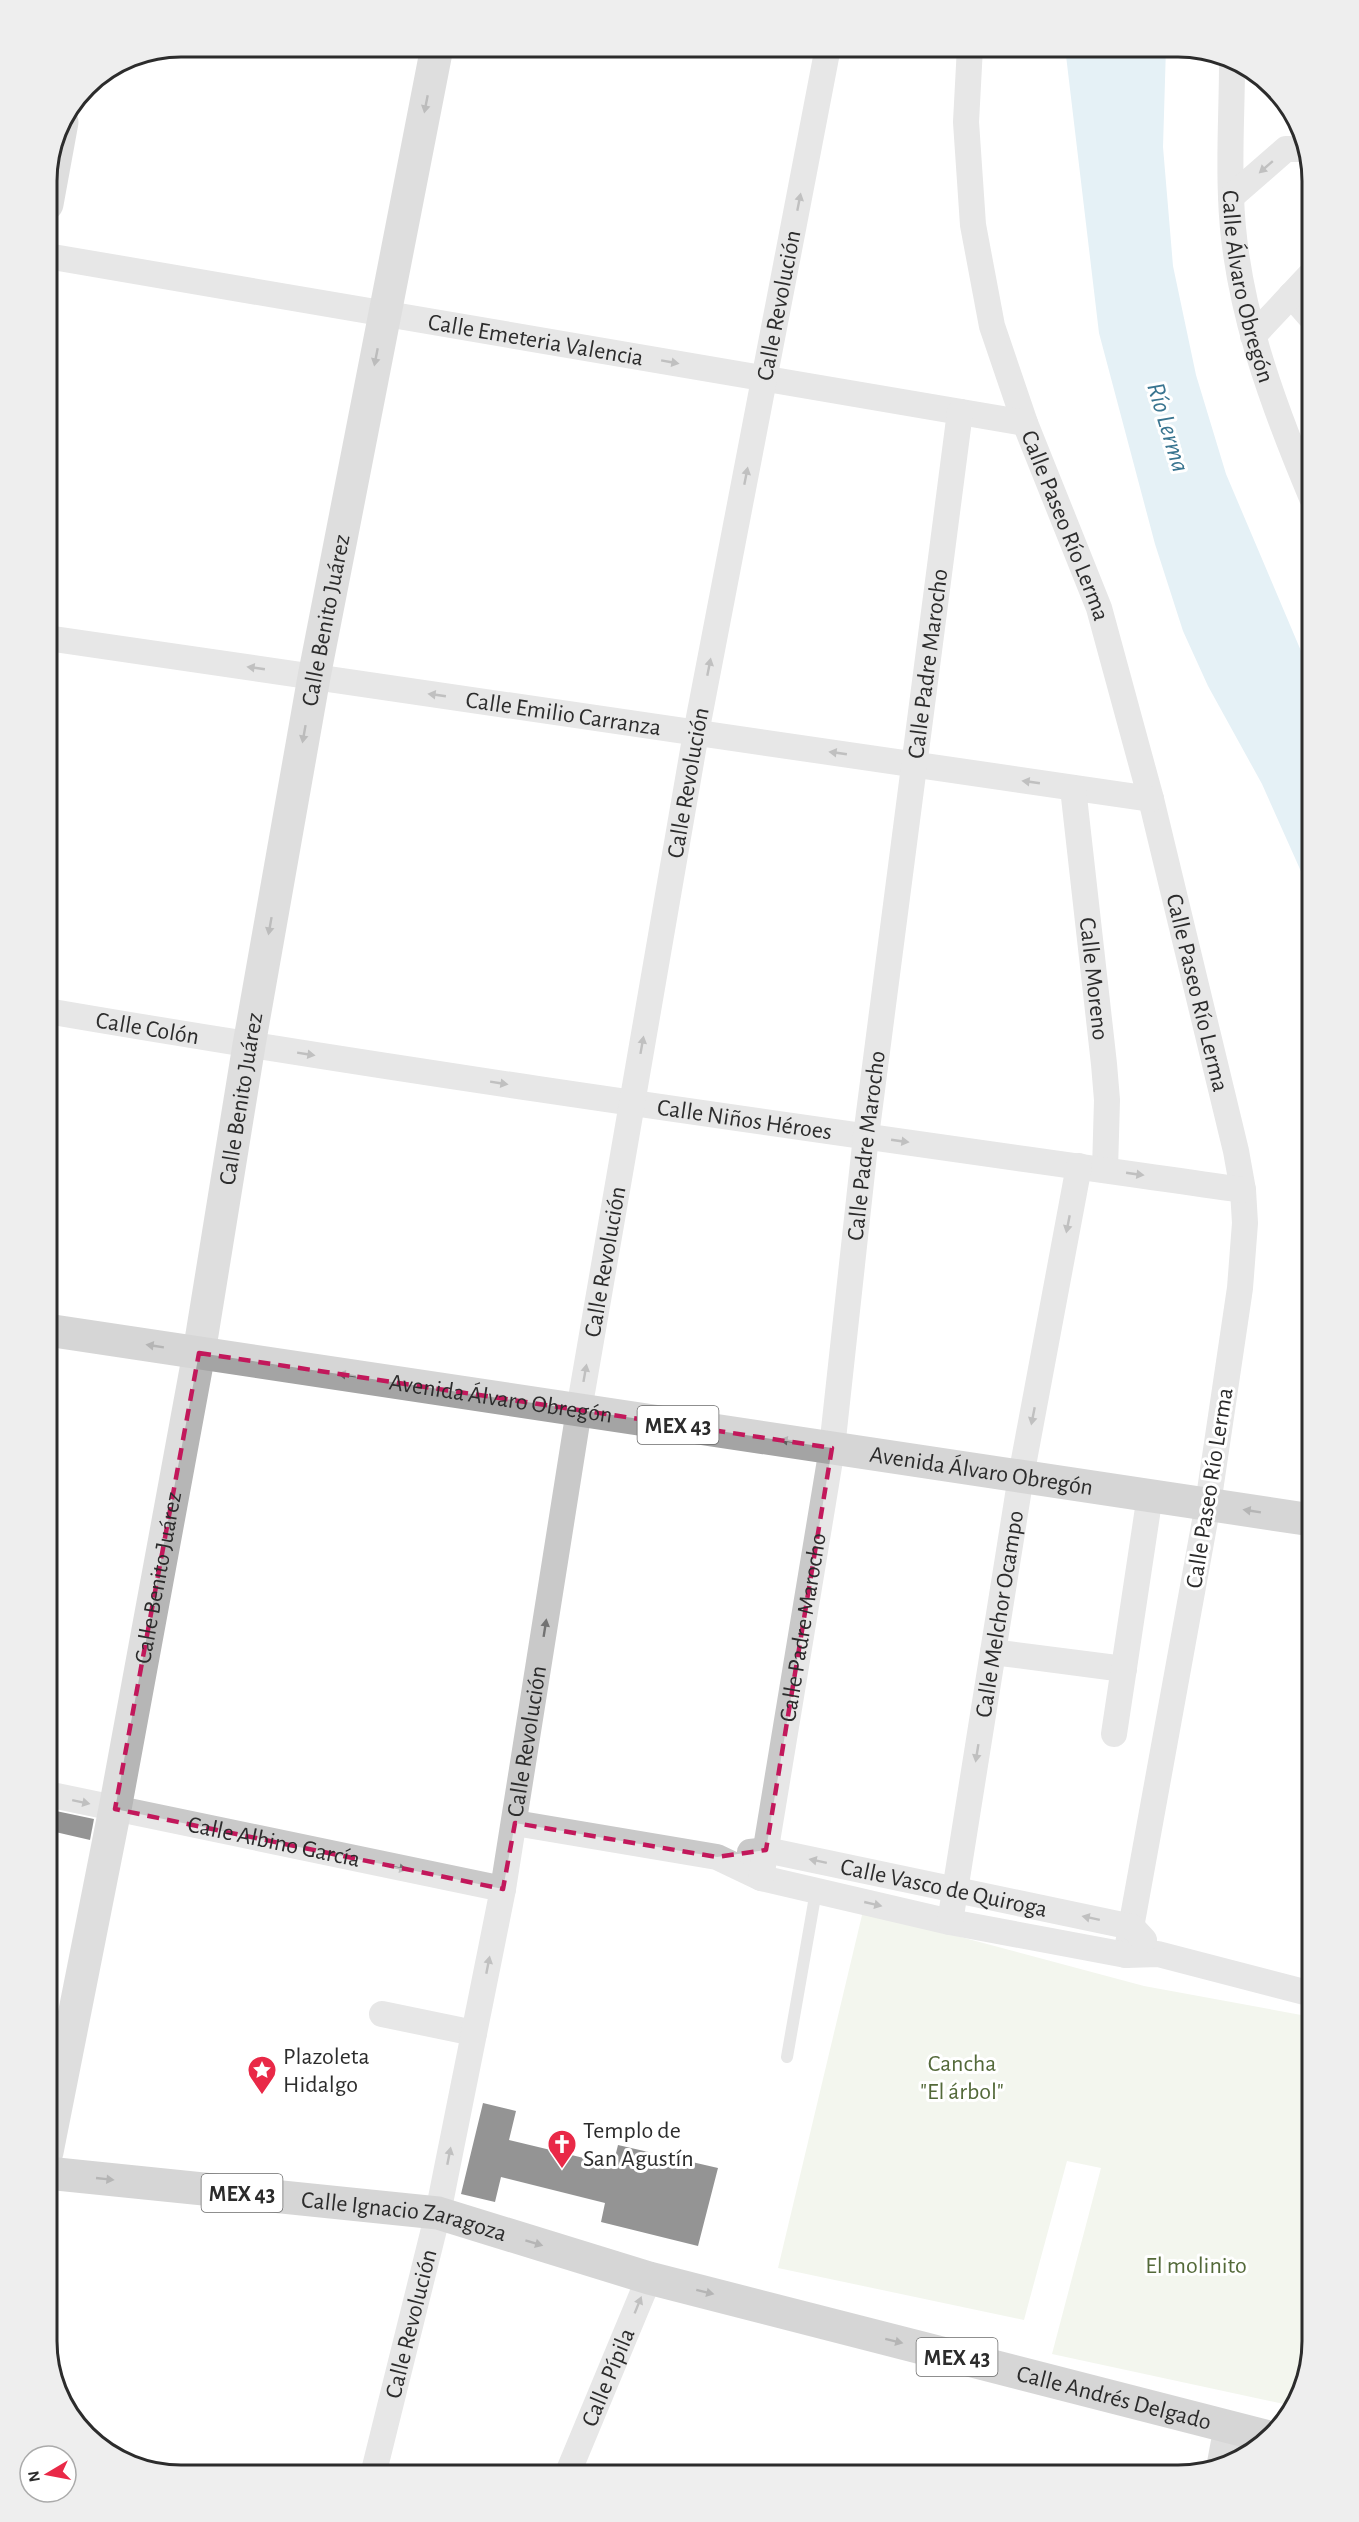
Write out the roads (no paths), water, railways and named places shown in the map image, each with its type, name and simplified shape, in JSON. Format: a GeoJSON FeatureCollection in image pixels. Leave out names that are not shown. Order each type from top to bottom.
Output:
{"type":"FeatureCollection","features":[{"type":"Feature","properties":{"kind":"main road","name":"Avenida Álvaro Obregón"},"geometry":{"type":"LineString","coordinates":[[57,1332],[1302,1519]]}},
{"type":"Feature","properties":{"kind":"main road","name":"Calle Ignacio Zaragoza"},"geometry":{"type":"LineString","coordinates":[[57,2174],[438,2213],[649,2278]]}},
{"type":"Feature","properties":{"kind":"main road","name":"Calle Andrés Delgado"},"geometry":{"type":"LineString","coordinates":[[649,2278],[1252,2435]]}},
{"type":"Feature","properties":{"kind":"street","name":"Calle Benito Juárez"},"geometry":{"type":"LineString","coordinates":[[57,2097],[115,1809],[199,1353],[249,1045],[314,677],[435,57]]}},
{"type":"Feature","properties":{"kind":"street","name":"Calle Revolución"},"geometry":{"type":"LineString","coordinates":[[375,2465],[438,2213],[504,1889],[579,1410],[696,733],[826,57]]}},
{"type":"Feature","properties":{"kind":"street","name":"Calle Paseo Río Lerma"},"geometry":{"type":"LineString","coordinates":[[969,57],[966,122],[973,225],[992,326],[1025,423],[1099,608],[1151,799],[1236,1151],[1243,1190],[1244,1256],[1208,1504],[1126,1955]]}},
{"type":"Feature","properties":{"kind":"street","name":"Calle Álvaro Obregón"},"geometry":{"type":"LineString","coordinates":[[1232,70],[1231,198],[1239,267],[1253,336],[1302,473]]}},
{"type":"Feature","properties":{"kind":"street"},"geometry":{"type":"LineString","coordinates":[[1231,198],[1286,149],[1298,149]]}},
{"type":"Feature","properties":{"kind":"street","name":"Calle Emeteria Valencia"},"geometry":{"type":"LineString","coordinates":[[57,258],[1025,423]]}},
{"type":"Feature","properties":{"kind":"street"},"geometry":{"type":"LineString","coordinates":[[1253,336],[1302,284]]}},
{"type":"Feature","properties":{"kind":"street"},"geometry":{"type":"LineString","coordinates":[[1292,296],[1302,308]]}},
{"type":"Feature","properties":{"kind":"street","name":"Calle Padre Marocho"},"geometry":{"type":"LineString","coordinates":[[761,1878],[832,1448],[866,1136],[912,764],[960,412]]}},
{"type":"Feature","properties":{"kind":"street","name":"Calle Emilio Carranza"},"geometry":{"type":"LineString","coordinates":[[57,639],[1151,799]]}},
{"type":"Feature","properties":{"kind":"street","name":"Calle Moreno"},"geometry":{"type":"LineString","coordinates":[[1073,788],[1104,1064],[1107,1100],[1105,1170]]}},
{"type":"Feature","properties":{"kind":"street","name":"Calle Colón"},"geometry":{"type":"LineString","coordinates":[[57,1013],[249,1045]]}},
{"type":"Feature","properties":{"kind":"street","name":"Calle Niños Héroes"},"geometry":{"type":"LineString","coordinates":[[249,1045],[632,1103],[1243,1190]]}},
{"type":"Feature","properties":{"kind":"street","name":"Calle Melchor Ocampo"},"geometry":{"type":"LineString","coordinates":[[950,1922],[1021,1476],[1079,1166]]}},
{"type":"Feature","properties":{"kind":"street"},"geometry":{"type":"LineString","coordinates":[[1114,1734],[1150,1495]]}},
{"type":"Feature","properties":{"kind":"street"},"geometry":{"type":"LineString","coordinates":[[993,1652],[1124,1669]]}},
{"type":"Feature","properties":{"kind":"street","name":"Calle Albino García"},"geometry":{"type":"LineString","coordinates":[[57,1796],[504,1889]]}},
{"type":"Feature","properties":{"kind":"street","name":"Calle Vasco de Quiroga"},"geometry":{"type":"LineString","coordinates":[[515,1823],[717,1857],[761,1878],[950,1922],[1126,1955],[1158,1954],[1302,1991]]}},
{"type":"Feature","properties":{"kind":"street","name":"Calle Vasco de Quiroga"},"geometry":{"type":"LineString","coordinates":[[717,1857],[766,1850],[1132,1927]]}},
{"type":"Feature","properties":{"kind":"street"},"geometry":{"type":"LineString","coordinates":[[1132,1927],[1158,1954]]}},
{"type":"Feature","properties":{"kind":"street"},"geometry":{"type":"LineString","coordinates":[[382,2014],[474,2033]]}},
{"type":"Feature","properties":{"kind":"street","name":"Calle Pípila"},"geometry":{"type":"LineString","coordinates":[[571,2465],[649,2278]]}},
{"type":"Feature","properties":{"kind":"street"},"geometry":{"type":"LineString","coordinates":[[1240,2448],[1252,2435]]}},
{"type":"Feature","properties":{"kind":"lane"},"geometry":{"type":"LineString","coordinates":[[787,2057],[816,1891]]}},
{"type":"Feature","properties":{"kind":"water","name":"Río Lerma"},"geometry":{"type":"Polygon","coordinates":[[[1066,57],[1166,57],[1163,147],[1173,266],[1196,375],[1226,474],[1302,653],[1302,874],[1262,784],[1208,686],[1183,631],[1155,544],[1099,333],[1066,57]]]}},
{"type":"Feature","properties":{"kind":"place","name":"Plazoleta Hidalgo"},"geometry":{"type":"Point","coordinates":[262,2096]}},
{"type":"Feature","properties":{"kind":"place","name":"Templo de San Agustín"},"geometry":{"type":"Point","coordinates":[562,2170]}},
{"type":"Feature","properties":{"kind":"park label","name":"Cancha \"El árbol\""},"geometry":{"type":"Point","coordinates":[962,2077]}},
{"type":"Feature","properties":{"kind":"park label","name":"El molinito"},"geometry":{"type":"Point","coordinates":[1196,2265]}}]}
